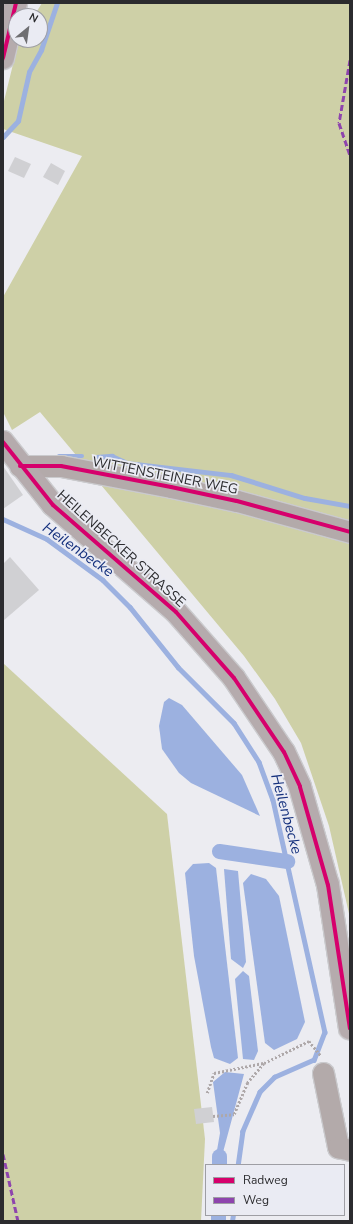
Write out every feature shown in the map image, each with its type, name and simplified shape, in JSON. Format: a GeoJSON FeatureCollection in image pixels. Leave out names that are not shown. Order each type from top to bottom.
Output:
{"type":"FeatureCollection","features":[{"type":"Feature","properties":{"kind":"main road"},"geometry":{"type":"LineString","coordinates":[[3,58],[16,3]]}},
{"type":"Feature","properties":{"kind":"main road","name":"HEILENBECKER STRASSE"},"geometry":{"type":"LineString","coordinates":[[3,444],[53,505],[176,612],[234,678],[284,752],[300,787],[328,885],[350,1028]]}},
{"type":"Feature","properties":{"kind":"street","name":"WITTENSTEINER WEG"},"geometry":{"type":"LineString","coordinates":[[20,466],[61,466],[237,500],[350,532]]}},
{"type":"Feature","properties":{"kind":"street"},"geometry":{"type":"LineString","coordinates":[[324,1067],[338,1147],[350,1150]]}},
{"type":"Feature","properties":{"kind":"path"},"geometry":{"type":"LineString","coordinates":[[207,1093],[214,1073],[264,1063],[309,1041],[324,1067]]}},
{"type":"Feature","properties":{"kind":"path"},"geometry":{"type":"LineString","coordinates":[[215,1116],[234,1114],[247,1082],[264,1063]]}},
{"type":"Feature","properties":{"kind":"green space"},"geometry":{"type":"Polygon","coordinates":[[[42,3],[350,3],[350,918],[329,826],[301,743],[275,699],[244,656],[40,412],[12,430],[3,412],[3,297],[82,156],[3,129],[3,105],[17,48],[48,48],[48,8],[39,8],[42,3]]]}},
{"type":"Feature","properties":{"kind":"green space"},"geometry":{"type":"Polygon","coordinates":[[[3,663],[167,814],[205,1139],[201,1221],[3,1221],[3,663]]]}},
{"type":"Feature","properties":{"kind":"water"},"geometry":{"type":"Polygon","coordinates":[[[169,698],[182,705],[242,775],[260,816],[191,783],[179,773],[162,749],[159,726],[164,702],[169,698]]]}},
{"type":"Feature","properties":{"kind":"water"},"geometry":{"type":"Polygon","coordinates":[[[209,863],[216,868],[238,1058],[230,1064],[214,1058],[211,1047],[194,956],[185,873],[193,864],[209,863]]]}},
{"type":"Feature","properties":{"kind":"water"},"geometry":{"type":"Polygon","coordinates":[[[224,869],[238,871],[246,962],[243,968],[231,959],[224,869]]]}},
{"type":"Feature","properties":{"kind":"water"},"geometry":{"type":"Polygon","coordinates":[[[251,874],[266,879],[279,896],[305,1022],[297,1039],[274,1050],[265,1043],[243,883],[251,874]]]}},
{"type":"Feature","properties":{"kind":"water"},"geometry":{"type":"Polygon","coordinates":[[[243,971],[249,976],[258,1051],[254,1060],[243,1059],[235,979],[243,971]]]}},
{"type":"Feature","properties":{"kind":"water"},"geometry":{"type":"Polygon","coordinates":[[[225,1072],[244,1074],[222,1156],[216,1156],[220,1133],[213,1082],[225,1072]]]}},
{"type":"Feature","properties":{"kind":"building"},"geometry":{"type":"Polygon","coordinates":[[[15,157],[31,164],[24,178],[8,171],[15,157]]]}},
{"type":"Feature","properties":{"kind":"building"},"geometry":{"type":"Polygon","coordinates":[[[51,163],[65,171],[58,185],[43,177],[51,163]]]}},
{"type":"Feature","properties":{"kind":"building"},"geometry":{"type":"Polygon","coordinates":[[[3,466],[23,495],[3,509],[3,466]]]}},
{"type":"Feature","properties":{"kind":"building"},"geometry":{"type":"Polygon","coordinates":[[[10,557],[39,590],[3,621],[3,564],[10,557]]]}},
{"type":"Feature","properties":{"kind":"building"},"geometry":{"type":"Polygon","coordinates":[[[212,1107],[214,1122],[196,1124],[194,1109],[212,1107]]]}},
{"type":"Feature","properties":{"kind":"waterway","name":"Heilenbecke"},"geometry":{"type":"LineString","coordinates":[[3,137],[18,121],[29,72],[41,50],[57,3]]}},
{"type":"Feature","properties":{"kind":"waterway"},"geometry":{"type":"LineString","coordinates":[[59,456],[82,456]]}},
{"type":"Feature","properties":{"kind":"waterway"},"geometry":{"type":"LineString","coordinates":[[96,457],[112,456],[127,463],[231,475],[305,498],[350,506]]}},
{"type":"Feature","properties":{"kind":"waterway","name":"Heilenbecke"},"geometry":{"type":"LineString","coordinates":[[3,519],[47,539],[103,580],[130,607],[178,667],[234,723],[259,762],[273,800],[325,1032],[314,1060],[275,1077],[260,1092],[243,1131],[238,1164]]}},
{"type":"Feature","properties":{"kind":"waterway"},"geometry":{"type":"LineString","coordinates":[[219,851],[287,861]]}},
{"type":"Feature","properties":{"kind":"waterway"},"geometry":{"type":"LineString","coordinates":[[219,1156],[219,1164]]}},
{"type":"Feature","properties":{"kind":"waterway"},"geometry":{"type":"LineString","coordinates":[[218,1216],[218,1221]]}},
{"type":"Feature","properties":{"kind":"waterway","name":"Heilenbecke"},"geometry":{"type":"LineString","coordinates":[[232,1221],[233,1216]]}},
{"type":"Feature","properties":{"kind":"marked path"},"geometry":{"type":"LineString","coordinates":[[350,60],[339,123],[350,155]]}},
{"type":"Feature","properties":{"kind":"marked path"},"geometry":{"type":"LineString","coordinates":[[3,1154],[18,1221]]}},
{"type":"Feature","properties":{"kind":"cycle path"},"geometry":{"type":"LineString","coordinates":[[3,58],[16,3]]}},
{"type":"Feature","properties":{"kind":"cycle path"},"geometry":{"type":"LineString","coordinates":[[3,442],[53,505],[176,612],[234,678],[284,752],[300,787],[328,885],[350,1028]]}},
{"type":"Feature","properties":{"kind":"cycle path"},"geometry":{"type":"LineString","coordinates":[[20,466],[61,466],[171,487],[237,501],[350,532]]}}]}
